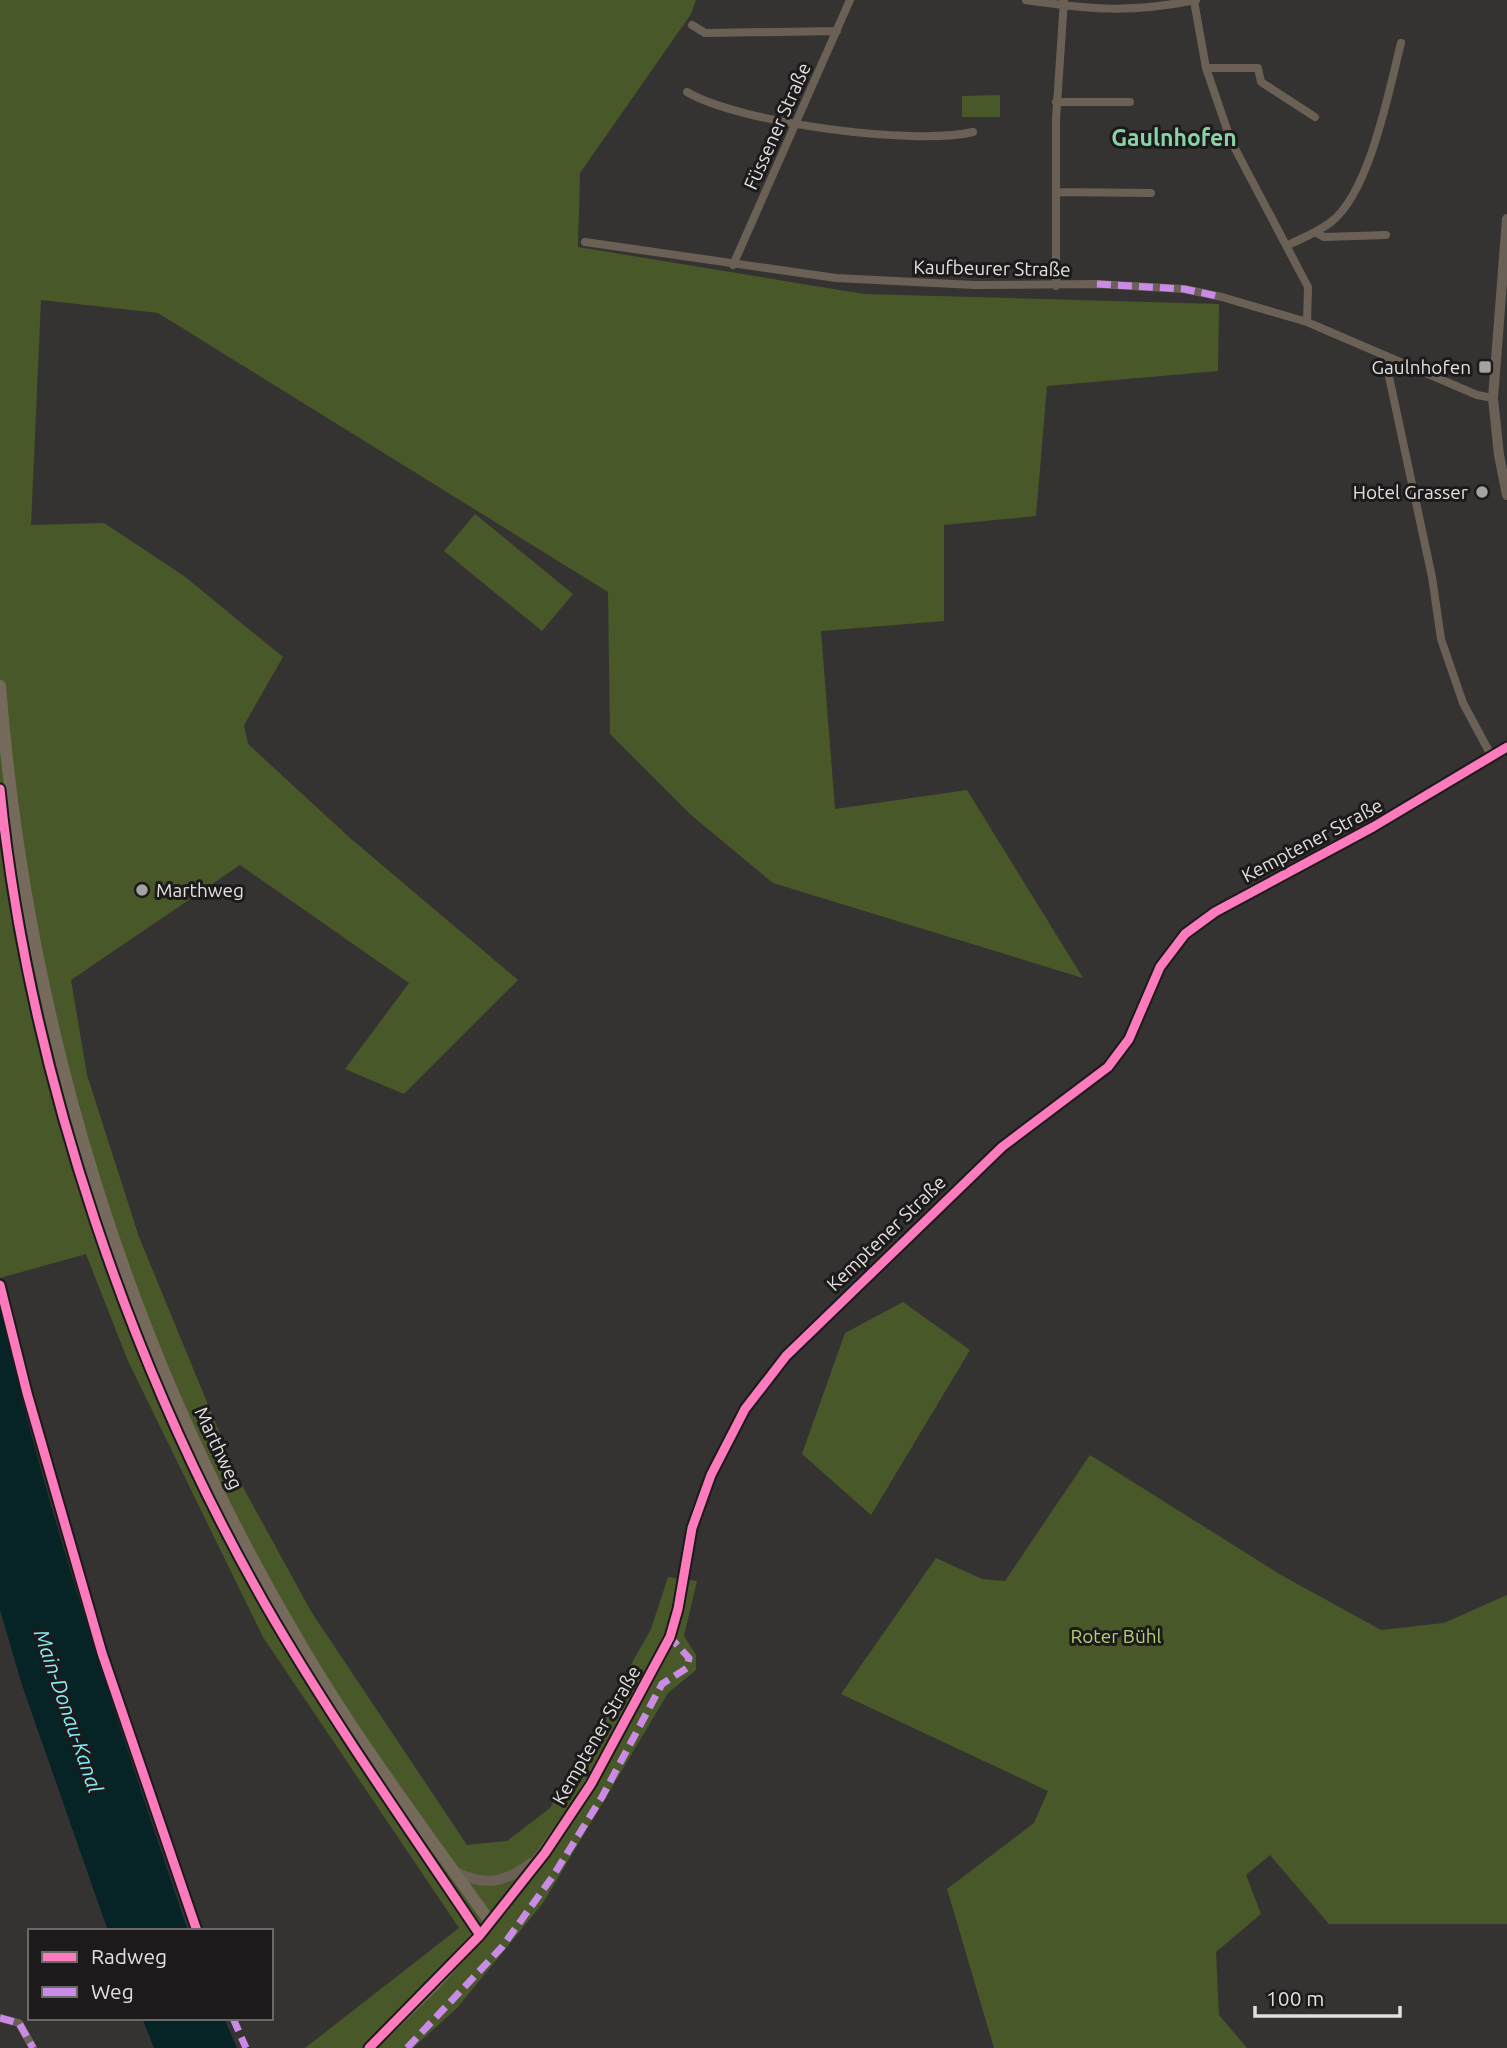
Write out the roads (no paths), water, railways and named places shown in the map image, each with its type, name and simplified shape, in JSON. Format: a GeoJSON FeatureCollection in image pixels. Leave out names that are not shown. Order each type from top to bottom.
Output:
{"type":"FeatureCollection","features":[{"type":"Feature","properties":{"kind":"main road","name":"Marthweg"},"geometry":{"type":"LineString","coordinates":[[0,686],[18,852],[48,1012],[91,1172],[147,1332],[204,1464],[284,1616],[364,1744],[491,1922]]}},
{"type":"Feature","properties":{"kind":"main road"},"geometry":{"type":"LineString","coordinates":[[369,2048],[434,1985],[491,1922]]}},
{"type":"Feature","properties":{"kind":"street","name":"Füssener Straße"},"geometry":{"type":"LineString","coordinates":[[733,265],[850,0]]}},
{"type":"Feature","properties":{"kind":"street"},"geometry":{"type":"LineString","coordinates":[[1026,0],[1064,3],[1107,11],[1195,0],[1206,68],[1231,141],[1289,245],[1308,287],[1307,322]]}},
{"type":"Feature","properties":{"kind":"street"},"geometry":{"type":"LineString","coordinates":[[1056,286],[1056,102],[1064,3]]}},
{"type":"Feature","properties":{"kind":"street"},"geometry":{"type":"LineString","coordinates":[[692,25],[705,33],[837,31]]}},
{"type":"Feature","properties":{"kind":"street"},"geometry":{"type":"LineString","coordinates":[[1289,245],[1333,221],[1367,164],[1377,141],[1401,43]]}},
{"type":"Feature","properties":{"kind":"street"},"geometry":{"type":"LineString","coordinates":[[1206,68],[1258,68],[1261,82],[1315,117]]}},
{"type":"Feature","properties":{"kind":"street"},"geometry":{"type":"LineString","coordinates":[[687,92],[702,101],[794,125],[949,138],[973,132]]}},
{"type":"Feature","properties":{"kind":"street"},"geometry":{"type":"LineString","coordinates":[[1056,102],[1130,102]]}},
{"type":"Feature","properties":{"kind":"street"},"geometry":{"type":"LineString","coordinates":[[1057,192],[1151,193]]}},
{"type":"Feature","properties":{"kind":"street"},"geometry":{"type":"LineString","coordinates":[[1507,219],[1493,398],[1499,455],[1507,495]]}},
{"type":"Feature","properties":{"kind":"street"},"geometry":{"type":"LineString","coordinates":[[1315,232],[1324,237],[1386,235]]}},
{"type":"Feature","properties":{"kind":"street","name":"Kaufbeurer Straße"},"geometry":{"type":"LineString","coordinates":[[585,242],[836,278],[1184,289],[1248,303],[1307,322],[1477,395],[1493,398]]}},
{"type":"Feature","properties":{"kind":"street"},"geometry":{"type":"LineString","coordinates":[[1388,358],[1388,372],[1432,577],[1441,639],[1463,703],[1492,757]]}},
{"type":"Feature","properties":{"kind":"street","name":"Kemptener Straße"},"geometry":{"type":"LineString","coordinates":[[491,1922],[545,1853],[609,1753],[670,1637],[678,1609],[692,1528],[711,1475],[745,1409],[786,1356],[1002,1147],[1108,1067],[1129,1039],[1160,967],[1185,934],[1215,912],[1373,827],[1507,747]]}},
{"type":"Feature","properties":{"kind":"street"},"geometry":{"type":"LineString","coordinates":[[454,1871],[477,1881],[495,1883],[513,1876],[545,1853]]}},
{"type":"Feature","properties":{"kind":"street"},"geometry":{"type":"LineString","coordinates":[[0,2018],[19,2023],[33,2048]]}},
{"type":"Feature","properties":{"kind":"water","name":"Main-Donau-Kanal"},"geometry":{"type":"Polygon","coordinates":[[[0,1308],[62,1544],[187,1929],[107,1929],[22,1685],[0,1610],[0,1308]]]}},
{"type":"Feature","properties":{"kind":"water"},"geometry":{"type":"Polygon","coordinates":[[[143,2020],[225,2020],[237,2048],[154,2048],[143,2020]]]}},
{"type":"Feature","properties":{"kind":"place","name":"Gaulnhofen"},"geometry":{"type":"Point","coordinates":[1485,367]}},
{"type":"Feature","properties":{"kind":"place","name":"Hotel Grasser"},"geometry":{"type":"Point","coordinates":[1482,492]}},
{"type":"Feature","properties":{"kind":"place","name":"Marthweg"},"geometry":{"type":"Point","coordinates":[142,890]}},
{"type":"Feature","properties":{"kind":"district","name":"Gaulnhofen"},"geometry":{"type":"Point","coordinates":[1174,137]}},
{"type":"Feature","properties":{"kind":"park label","name":"Roter Bühl"},"geometry":{"type":"Point","coordinates":[1116,1636]}}]}
